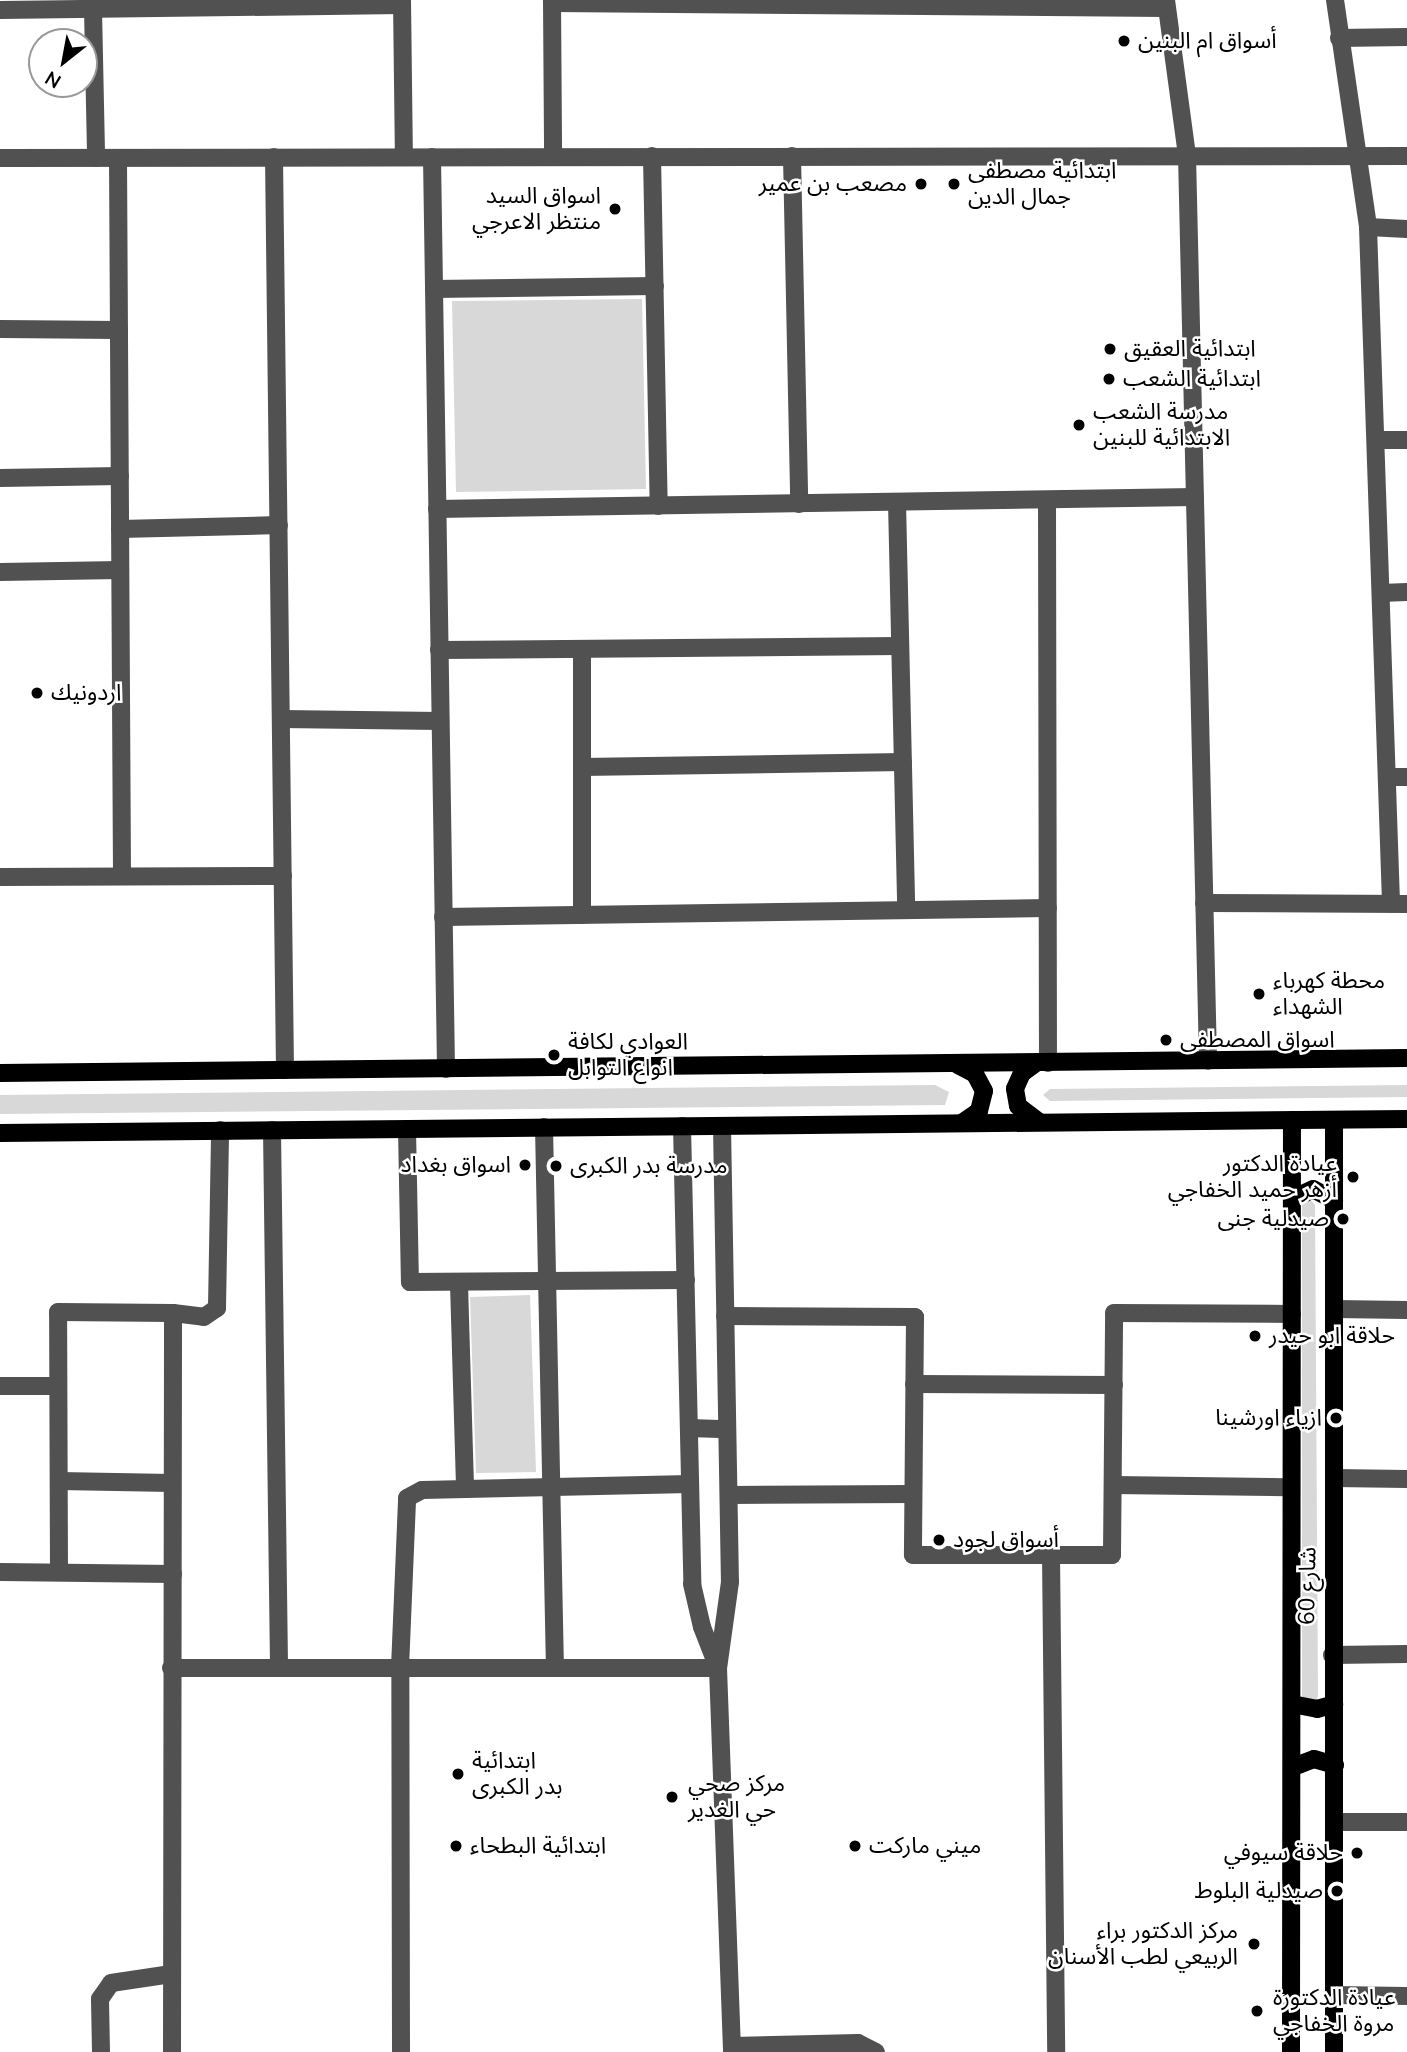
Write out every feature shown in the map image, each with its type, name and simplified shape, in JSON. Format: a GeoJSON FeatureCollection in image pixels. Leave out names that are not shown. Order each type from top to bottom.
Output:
{"type":"FeatureCollection","features":[{"type":"Feature","properties":{"kind":"main road"},"geometry":{"type":"LineString","coordinates":[[0,1073],[957,1065],[1407,1058]]}},
{"type":"Feature","properties":{"kind":"main road"},"geometry":{"type":"LineString","coordinates":[[1039,1122],[1023,1113],[1015,1098],[1022,1073],[1042,1063]]}},
{"type":"Feature","properties":{"kind":"main road"},"geometry":{"type":"LineString","coordinates":[[957,1065],[975,1074],[984,1091],[979,1111],[963,1122]]}},
{"type":"Feature","properties":{"kind":"main road"},"geometry":{"type":"LineString","coordinates":[[0,1133],[1407,1119]]}},
{"type":"Feature","properties":{"kind":"main road","name":"شارع 60"},"geometry":{"type":"LineString","coordinates":[[1334,2052],[1336,1822],[1332,1655],[1335,1120]]}},
{"type":"Feature","properties":{"kind":"main road","name":"شارع 60"},"geometry":{"type":"LineString","coordinates":[[1292,1121],[1289,1487],[1293,1767],[1292,2052]]}},
{"type":"Feature","properties":{"kind":"main road"},"geometry":{"type":"LineString","coordinates":[[1292,1199],[1313,1189],[1334,1200]]}},
{"type":"Feature","properties":{"kind":"main road"},"geometry":{"type":"LineString","coordinates":[[1292,1704],[1309,1709],[1334,1703]]}},
{"type":"Feature","properties":{"kind":"main road"},"geometry":{"type":"LineString","coordinates":[[1293,1767],[1314,1759],[1335,1765]]}},
{"type":"Feature","properties":{"kind":"street"},"geometry":{"type":"LineString","coordinates":[[1204,903],[1399,904],[1387,777],[1367,227],[1360,153],[1339,38],[1335,0]]}},
{"type":"Feature","properties":{"kind":"street"},"geometry":{"type":"LineString","coordinates":[[553,157],[552,1],[1166,4],[1187,155],[1208,1061]]}},
{"type":"Feature","properties":{"kind":"street"},"geometry":{"type":"LineString","coordinates":[[0,10],[264,3],[402,3],[404,157]]}},
{"type":"Feature","properties":{"kind":"street"},"geometry":{"type":"LineString","coordinates":[[93,9],[96,158]]}},
{"type":"Feature","properties":{"kind":"street"},"geometry":{"type":"LineString","coordinates":[[1339,38],[1407,37]]}},
{"type":"Feature","properties":{"kind":"street"},"geometry":{"type":"LineString","coordinates":[[0,158],[1360,153],[1407,156]]}},
{"type":"Feature","properties":{"kind":"street"},"geometry":{"type":"LineString","coordinates":[[652,156],[659,506]]}},
{"type":"Feature","properties":{"kind":"street"},"geometry":{"type":"LineString","coordinates":[[792,156],[799,503]]}},
{"type":"Feature","properties":{"kind":"street"},"geometry":{"type":"LineString","coordinates":[[274,157],[285,1070]]}},
{"type":"Feature","properties":{"kind":"street"},"geometry":{"type":"LineString","coordinates":[[432,157],[446,1069]]}},
{"type":"Feature","properties":{"kind":"street"},"geometry":{"type":"LineString","coordinates":[[118,158],[122,877]]}},
{"type":"Feature","properties":{"kind":"street"},"geometry":{"type":"LineString","coordinates":[[1367,227],[1407,229]]}},
{"type":"Feature","properties":{"kind":"street"},"geometry":{"type":"LineString","coordinates":[[434,289],[654,286]]}},
{"type":"Feature","properties":{"kind":"street"},"geometry":{"type":"LineString","coordinates":[[0,329],[119,330]]}},
{"type":"Feature","properties":{"kind":"street"},"geometry":{"type":"LineString","coordinates":[[1376,440],[1407,440]]}},
{"type":"Feature","properties":{"kind":"street"},"geometry":{"type":"LineString","coordinates":[[0,478],[120,476]]}},
{"type":"Feature","properties":{"kind":"street"},"geometry":{"type":"LineString","coordinates":[[437,509],[1195,497]]}},
{"type":"Feature","properties":{"kind":"street"},"geometry":{"type":"LineString","coordinates":[[1042,1063],[1048,908],[1046,500]]}},
{"type":"Feature","properties":{"kind":"street"},"geometry":{"type":"LineString","coordinates":[[897,502],[906,910]]}},
{"type":"Feature","properties":{"kind":"street"},"geometry":{"type":"LineString","coordinates":[[120,529],[279,525]]}},
{"type":"Feature","properties":{"kind":"street"},"geometry":{"type":"LineString","coordinates":[[0,572],[120,570]]}},
{"type":"Feature","properties":{"kind":"street"},"geometry":{"type":"LineString","coordinates":[[1381,593],[1407,592]]}},
{"type":"Feature","properties":{"kind":"street"},"geometry":{"type":"LineString","coordinates":[[439,650],[900,646]]}},
{"type":"Feature","properties":{"kind":"street"},"geometry":{"type":"LineString","coordinates":[[582,649],[582,915]]}},
{"type":"Feature","properties":{"kind":"street"},"geometry":{"type":"LineString","coordinates":[[281,719],[440,721]]}},
{"type":"Feature","properties":{"kind":"street"},"geometry":{"type":"LineString","coordinates":[[582,767],[903,762]]}},
{"type":"Feature","properties":{"kind":"street"},"geometry":{"type":"LineString","coordinates":[[1387,777],[1407,777]]}},
{"type":"Feature","properties":{"kind":"street"},"geometry":{"type":"LineString","coordinates":[[0,877],[283,876]]}},
{"type":"Feature","properties":{"kind":"street"},"geometry":{"type":"LineString","coordinates":[[443,917],[1048,908]]}},
{"type":"Feature","properties":{"kind":"street"},"geometry":{"type":"LineString","coordinates":[[682,1126],[692,1584],[702,1627],[718,1668]]}},
{"type":"Feature","properties":{"kind":"street"},"geometry":{"type":"LineString","coordinates":[[722,1126],[729,1604],[718,1668],[732,2049],[858,2043],[876,2052]]}},
{"type":"Feature","properties":{"kind":"street"},"geometry":{"type":"LineString","coordinates":[[544,1128],[555,1668]]}},
{"type":"Feature","properties":{"kind":"street"},"geometry":{"type":"LineString","coordinates":[[407,1129],[410,1282],[459,1284],[686,1280]]}},
{"type":"Feature","properties":{"kind":"street"},"geometry":{"type":"LineString","coordinates":[[59,1572],[58,1312],[173,1313],[204,1317],[217,1308],[220,1130]]}},
{"type":"Feature","properties":{"kind":"street"},"geometry":{"type":"LineString","coordinates":[[272,1130],[279,1668]]}},
{"type":"Feature","properties":{"kind":"street"},"geometry":{"type":"LineString","coordinates":[[459,1284],[465,1489]]}},
{"type":"Feature","properties":{"kind":"street"},"geometry":{"type":"LineString","coordinates":[[1334,1309],[1407,1310]]}},
{"type":"Feature","properties":{"kind":"street"},"geometry":{"type":"LineString","coordinates":[[725,1316],[915,1317],[913,1555],[1112,1555],[1114,1312],[1292,1314]]}},
{"type":"Feature","properties":{"kind":"street"},"geometry":{"type":"LineString","coordinates":[[172,2052],[173,1313]]}},
{"type":"Feature","properties":{"kind":"street"},"geometry":{"type":"LineString","coordinates":[[914,1384],[1114,1385]]}},
{"type":"Feature","properties":{"kind":"street"},"geometry":{"type":"LineString","coordinates":[[0,1386],[58,1386]]}},
{"type":"Feature","properties":{"kind":"street"},"geometry":{"type":"LineString","coordinates":[[689,1428],[727,1429]]}},
{"type":"Feature","properties":{"kind":"street"},"geometry":{"type":"LineString","coordinates":[[1334,1478],[1407,1479]]}},
{"type":"Feature","properties":{"kind":"street"},"geometry":{"type":"LineString","coordinates":[[58,1481],[172,1483]]}},
{"type":"Feature","properties":{"kind":"street"},"geometry":{"type":"LineString","coordinates":[[401,2052],[400,1668],[407,1498],[422,1490],[690,1484]]}},
{"type":"Feature","properties":{"kind":"street"},"geometry":{"type":"LineString","coordinates":[[1113,1485],[1289,1487]]}},
{"type":"Feature","properties":{"kind":"street"},"geometry":{"type":"LineString","coordinates":[[729,1495],[913,1494]]}},
{"type":"Feature","properties":{"kind":"street"},"geometry":{"type":"LineString","coordinates":[[1051,1555],[1056,2052]]}},
{"type":"Feature","properties":{"kind":"street"},"geometry":{"type":"LineString","coordinates":[[0,1572],[173,1573]]}},
{"type":"Feature","properties":{"kind":"street"},"geometry":{"type":"LineString","coordinates":[[1332,1655],[1407,1654]]}},
{"type":"Feature","properties":{"kind":"street"},"geometry":{"type":"LineString","coordinates":[[171,1668],[718,1668]]}},
{"type":"Feature","properties":{"kind":"street"},"geometry":{"type":"LineString","coordinates":[[1336,1822],[1407,1822]]}},
{"type":"Feature","properties":{"kind":"street"},"geometry":{"type":"LineString","coordinates":[[101,2052],[100,1999],[111,1983],[171,1974]]}},
{"type":"Feature","properties":{"kind":"street"},"geometry":{"type":"LineString","coordinates":[[1333,1995],[1407,1996]]}},
{"type":"Feature","properties":{"kind":"shaded area"},"geometry":{"type":"Polygon","coordinates":[[[642,299],[646,489],[456,492],[452,301],[642,299]]]}},
{"type":"Feature","properties":{"kind":"shaded area"},"geometry":{"type":"Polygon","coordinates":[[[935,1085],[949,1092],[945,1105],[0,1114],[0,1095],[935,1085]]]}},
{"type":"Feature","properties":{"kind":"shaded area"},"geometry":{"type":"Polygon","coordinates":[[[1407,1085],[1407,1097],[1050,1101],[1043,1095],[1050,1089],[1407,1085]]]}},
{"type":"Feature","properties":{"kind":"shaded area"},"geometry":{"type":"Polygon","coordinates":[[[1308,1197],[1315,1205],[1318,1694],[1317,1701],[1302,1702],[1302,1204],[1308,1197]]]}},
{"type":"Feature","properties":{"kind":"shaded area"},"geometry":{"type":"Polygon","coordinates":[[[530,1295],[536,1472],[476,1473],[470,1297],[530,1295]]]}},
{"type":"Feature","properties":{"kind":"place","name":"أسواق ام البنين"},"geometry":{"type":"Point","coordinates":[1124,41]}},
{"type":"Feature","properties":{"kind":"place","name":"مصعب بن عمير"},"geometry":{"type":"Point","coordinates":[921,184]}},
{"type":"Feature","properties":{"kind":"place","name":"ابتدائية مصطفى جمال الدين"},"geometry":{"type":"Point","coordinates":[954,184]}},
{"type":"Feature","properties":{"kind":"place","name":"اسواق السيد منتظر الاعرجي"},"geometry":{"type":"Point","coordinates":[615,209]}},
{"type":"Feature","properties":{"kind":"place","name":"ابتدائية العقيق"},"geometry":{"type":"Point","coordinates":[1110,349]}},
{"type":"Feature","properties":{"kind":"place","name":"ابتدائية الشعب"},"geometry":{"type":"Point","coordinates":[1109,379]}},
{"type":"Feature","properties":{"kind":"place","name":"مدرسة الشعب الابتدائية للبنين"},"geometry":{"type":"Point","coordinates":[1079,425]}},
{"type":"Feature","properties":{"kind":"place","name":"اردونيك"},"geometry":{"type":"Point","coordinates":[37,693]}},
{"type":"Feature","properties":{"kind":"place","name":"محطة كهرباء الشهداء"},"geometry":{"type":"Point","coordinates":[1259,994]}},
{"type":"Feature","properties":{"kind":"place","name":"اسواق المصطفى"},"geometry":{"type":"Point","coordinates":[1166,1040]}},
{"type":"Feature","properties":{"kind":"place","name":"العوادي لكافة انواع التوابل"},"geometry":{"type":"Point","coordinates":[554,1055]}},
{"type":"Feature","properties":{"kind":"place","name":"اسواق بغداد"},"geometry":{"type":"Point","coordinates":[525,1165]}},
{"type":"Feature","properties":{"kind":"place","name":"مدرسة بدر الكبرى"},"geometry":{"type":"Point","coordinates":[556,1166]}},
{"type":"Feature","properties":{"kind":"place","name":"عيادة الدكتور أزهر حميد الخفاجي"},"geometry":{"type":"Point","coordinates":[1353,1177]}},
{"type":"Feature","properties":{"kind":"place","name":"صيدلية جنى"},"geometry":{"type":"Point","coordinates":[1343,1219]}},
{"type":"Feature","properties":{"kind":"place","name":"حلاقة ابو حيدر"},"geometry":{"type":"Point","coordinates":[1255,1336]}},
{"type":"Feature","properties":{"kind":"place","name":"ازياء اورشينا"},"geometry":{"type":"Point","coordinates":[1336,1418]}},
{"type":"Feature","properties":{"kind":"place","name":"أسواق لجود"},"geometry":{"type":"Point","coordinates":[939,1540]}},
{"type":"Feature","properties":{"kind":"place","name":"ابتدائية بدر الكبرى"},"geometry":{"type":"Point","coordinates":[458,1774]}},
{"type":"Feature","properties":{"kind":"place","name":"مركز صحي حي الغدير"},"geometry":{"type":"Point","coordinates":[672,1797]}},
{"type":"Feature","properties":{"kind":"place","name":"ابتدائية البطحاء"},"geometry":{"type":"Point","coordinates":[456,1846]}},
{"type":"Feature","properties":{"kind":"place","name":"ميني ماركت"},"geometry":{"type":"Point","coordinates":[855,1846]}},
{"type":"Feature","properties":{"kind":"place","name":"حلاقة سيوفي"},"geometry":{"type":"Point","coordinates":[1357,1853]}},
{"type":"Feature","properties":{"kind":"place","name":"صيدلية البلوط"},"geometry":{"type":"Point","coordinates":[1337,1891]}},
{"type":"Feature","properties":{"kind":"place","name":"مركز الدكتور براء الربيعي لطب الأسنان"},"geometry":{"type":"Point","coordinates":[1254,1944]}},
{"type":"Feature","properties":{"kind":"place","name":"عيادة الدكتورة مروة الخفاجي"},"geometry":{"type":"Point","coordinates":[1257,2011]}}]}
